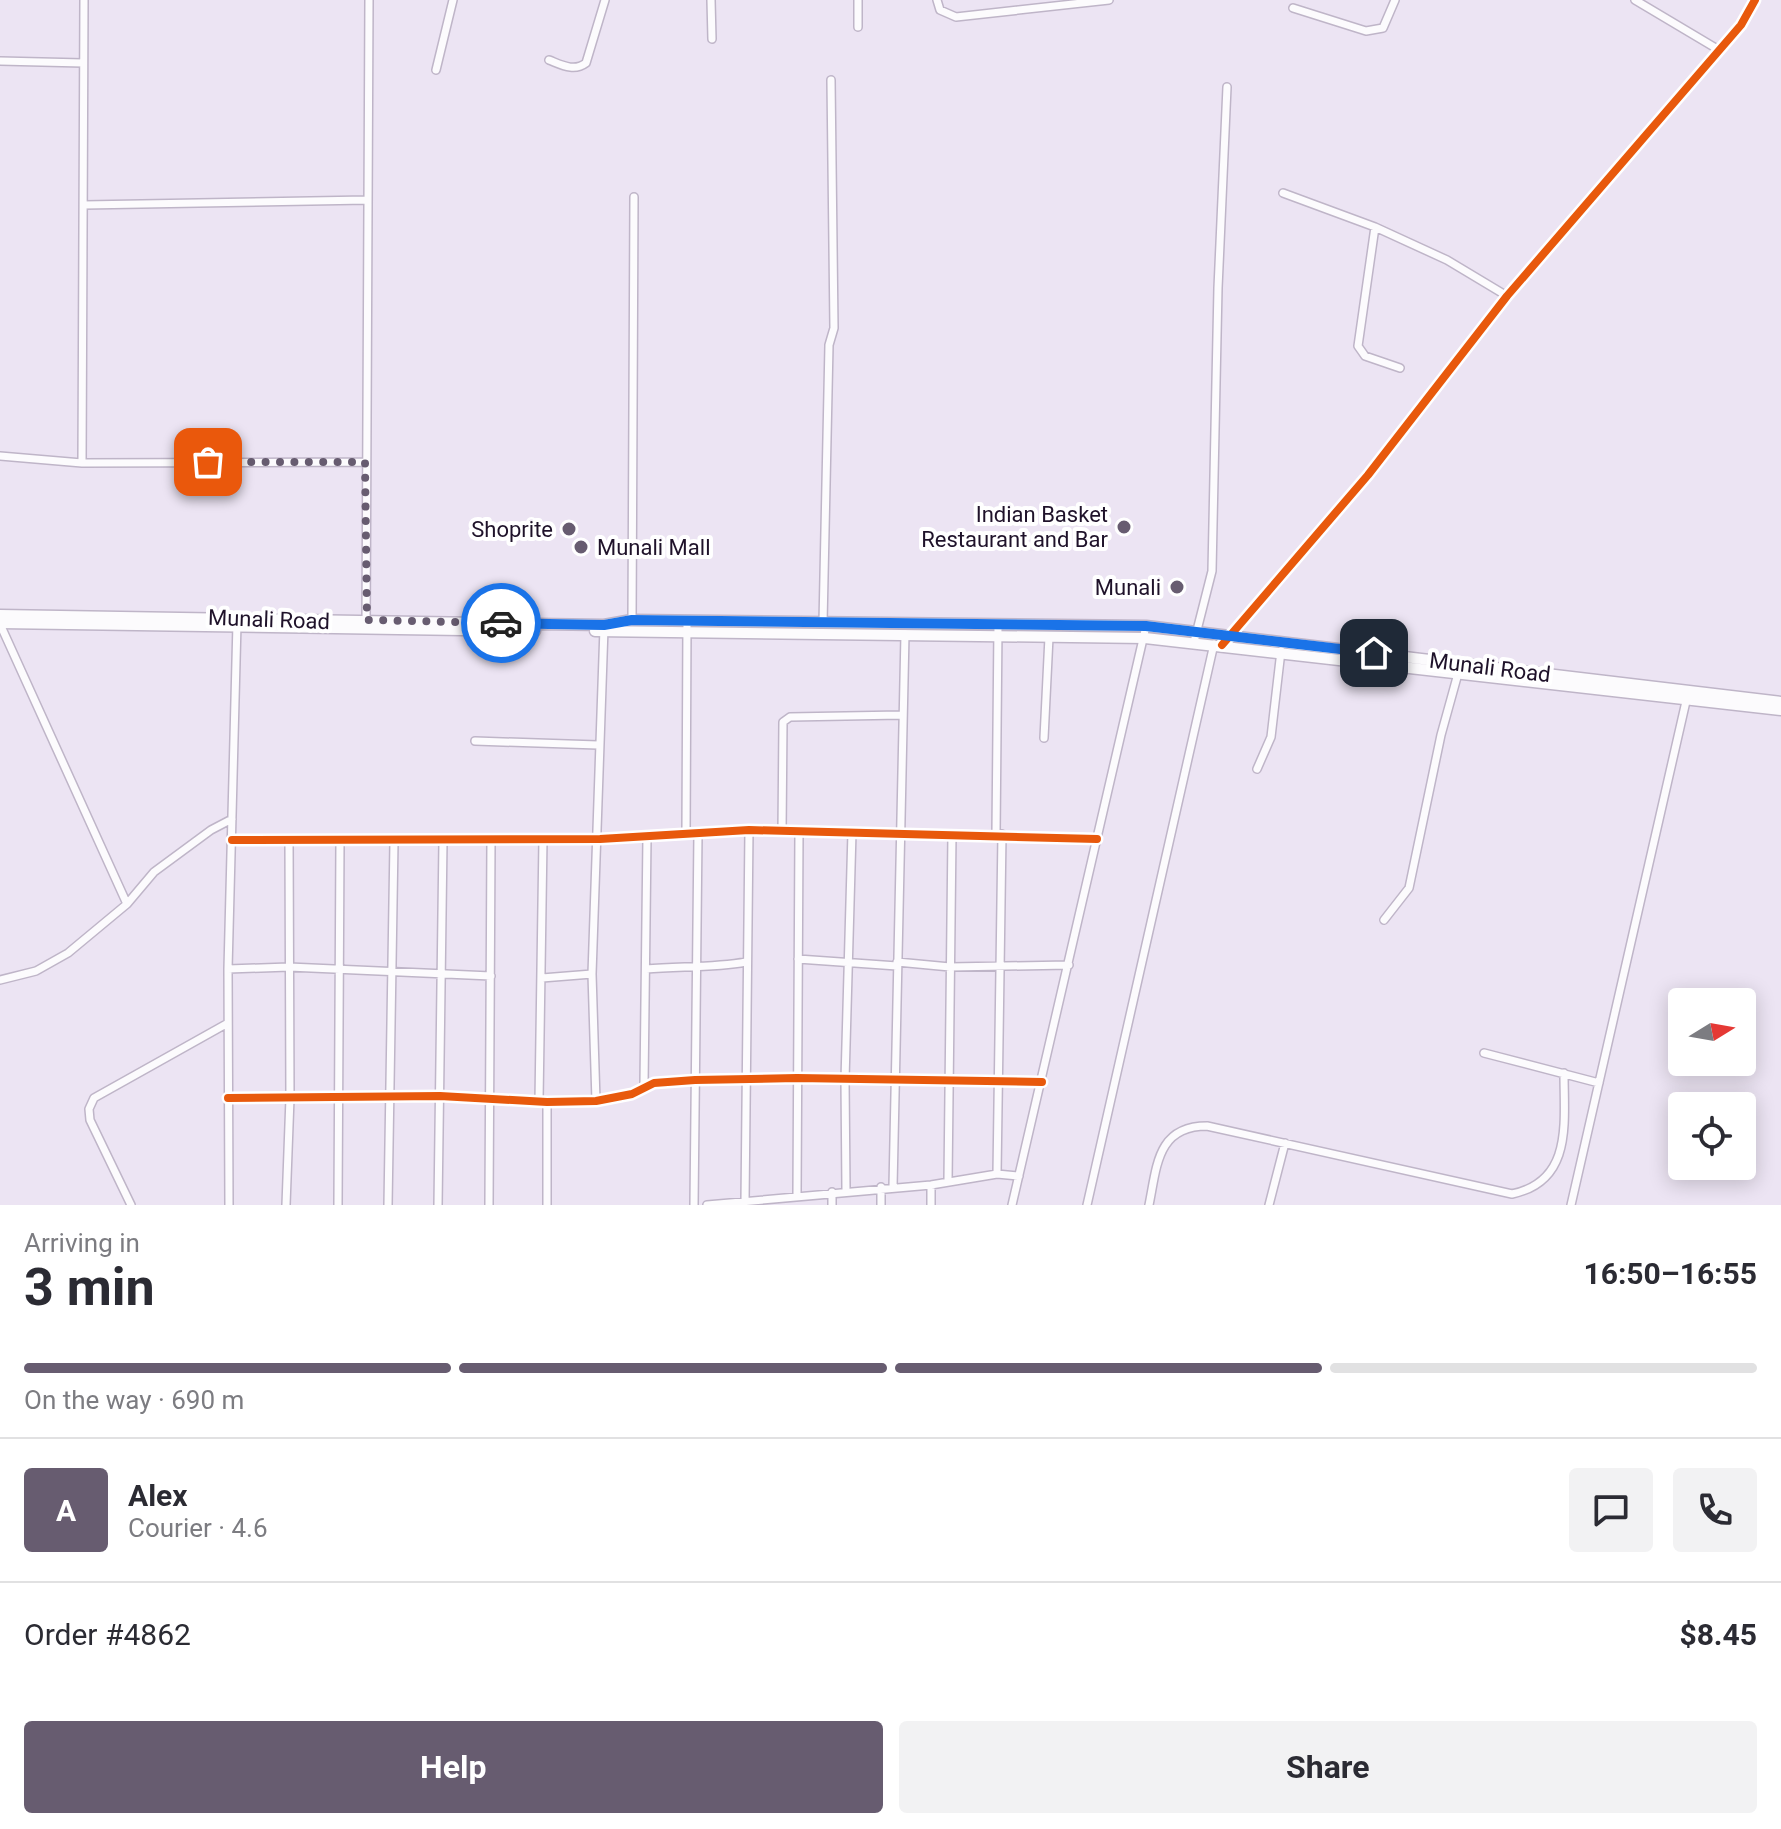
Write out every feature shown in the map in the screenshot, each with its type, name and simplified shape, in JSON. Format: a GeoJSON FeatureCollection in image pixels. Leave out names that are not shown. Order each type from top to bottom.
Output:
{"type":"FeatureCollection","features":[{"type":"Feature","properties":{"kind":"main road","name":"Munali Road"},"geometry":{"type":"LineString","coordinates":[[0,615],[604,628],[824,622],[905,629],[1146,632],[1196,637],[1230,636],[1459,668]]}},
{"type":"Feature","properties":{"kind":"main road","name":"Munali Road"},"geometry":{"type":"LineString","coordinates":[[604,628],[632,620],[687,627],[823,634],[905,629]]}},
{"type":"Feature","properties":{"kind":"main road","name":"Munali Road"},"geometry":{"type":"LineString","coordinates":[[0,624],[237,622]]}},
{"type":"Feature","properties":{"kind":"main road","name":"Munali Road"},"geometry":{"type":"LineString","coordinates":[[998,631],[1049,637],[1146,632]]}},
{"type":"Feature","properties":{"kind":"main road","name":"Munali Road"},"geometry":{"type":"LineString","coordinates":[[1196,637],[1218,644],[1781,702]]}},
{"type":"Feature","properties":{"kind":"main road","name":"Munali Road"},"geometry":{"type":"LineString","coordinates":[[1687,694],[1781,710]]}},
{"type":"Feature","properties":{"kind":"street"},"geometry":{"type":"LineString","coordinates":[[82,463],[84,0]]}},
{"type":"Feature","properties":{"kind":"street"},"geometry":{"type":"LineString","coordinates":[[366,624],[369,0]]}},
{"type":"Feature","properties":{"kind":"street"},"geometry":{"type":"LineString","coordinates":[[436,70],[453,0]]}},
{"type":"Feature","properties":{"kind":"street"},"geometry":{"type":"LineString","coordinates":[[549,60],[579,68],[586,63],[605,0]]}},
{"type":"Feature","properties":{"kind":"street"},"geometry":{"type":"LineString","coordinates":[[711,0],[712,39]]}},
{"type":"Feature","properties":{"kind":"street"},"geometry":{"type":"LineString","coordinates":[[858,0],[858,27]]}},
{"type":"Feature","properties":{"kind":"street"},"geometry":{"type":"LineString","coordinates":[[937,0],[940,10],[956,17],[1109,0]]}},
{"type":"Feature","properties":{"kind":"street"},"geometry":{"type":"LineString","coordinates":[[1293,8],[1366,31],[1377,31],[1383,28],[1395,0]]}},
{"type":"Feature","properties":{"kind":"street"},"geometry":{"type":"LineString","coordinates":[[1635,0],[1719,50]]}},
{"type":"Feature","properties":{"kind":"street"},"geometry":{"type":"LineString","coordinates":[[1087,1205],[1218,644],[1230,636],[1368,475],[1507,296],[1741,25],[1755,0]]}},
{"type":"Feature","properties":{"kind":"street"},"geometry":{"type":"LineString","coordinates":[[1741,25],[1749,31]]}},
{"type":"Feature","properties":{"kind":"street"},"geometry":{"type":"LineString","coordinates":[[0,61],[83,63]]}},
{"type":"Feature","properties":{"kind":"street"},"geometry":{"type":"LineString","coordinates":[[823,634],[829,345],[834,328],[831,80]]}},
{"type":"Feature","properties":{"kind":"street"},"geometry":{"type":"LineString","coordinates":[[1196,637],[1212,571],[1218,288],[1227,87]]}},
{"type":"Feature","properties":{"kind":"street"},"geometry":{"type":"LineString","coordinates":[[1283,193],[1375,227],[1447,260],[1507,296]]}},
{"type":"Feature","properties":{"kind":"street"},"geometry":{"type":"LineString","coordinates":[[632,620],[634,197]]}},
{"type":"Feature","properties":{"kind":"street"},"geometry":{"type":"LineString","coordinates":[[84,205],[367,200]]}},
{"type":"Feature","properties":{"kind":"street"},"geometry":{"type":"LineString","coordinates":[[1375,227],[1358,346],[1365,356],[1400,368]]}},
{"type":"Feature","properties":{"kind":"street"},"geometry":{"type":"LineString","coordinates":[[0,456],[82,463],[365,462]]}},
{"type":"Feature","properties":{"kind":"street"},"geometry":{"type":"LineString","coordinates":[[229,1205],[228,969],[237,622]]}},
{"type":"Feature","properties":{"kind":"street"},"geometry":{"type":"LineString","coordinates":[[0,624],[127,904]]}},
{"type":"Feature","properties":{"kind":"street"},"geometry":{"type":"LineString","coordinates":[[686,834],[687,627]]}},
{"type":"Feature","properties":{"kind":"street"},"geometry":{"type":"LineString","coordinates":[[596,1101],[592,974],[600,839],[598,745],[604,628]]}},
{"type":"Feature","properties":{"kind":"street"},"geometry":{"type":"LineString","coordinates":[[893,1187],[905,629]]}},
{"type":"Feature","properties":{"kind":"street"},"geometry":{"type":"LineString","coordinates":[[997,1174],[1000,965],[998,631]]}},
{"type":"Feature","properties":{"kind":"street"},"geometry":{"type":"LineString","coordinates":[[1012,1205],[1146,632]]}},
{"type":"Feature","properties":{"kind":"street"},"geometry":{"type":"LineString","coordinates":[[1044,738],[1049,637]]}},
{"type":"Feature","properties":{"kind":"street"},"geometry":{"type":"LineString","coordinates":[[1257,769],[1271,737],[1281,651]]}},
{"type":"Feature","properties":{"kind":"street"},"geometry":{"type":"LineString","coordinates":[[1384,920],[1409,888],[1441,735],[1459,668]]}},
{"type":"Feature","properties":{"kind":"street"},"geometry":{"type":"LineString","coordinates":[[1571,1205],[1687,694]]}},
{"type":"Feature","properties":{"kind":"street"},"geometry":{"type":"LineString","coordinates":[[782,832],[783,722],[790,717],[901,715]]}},
{"type":"Feature","properties":{"kind":"street"},"geometry":{"type":"LineString","coordinates":[[475,741],[598,745]]}},
{"type":"Feature","properties":{"kind":"street"},"geometry":{"type":"LineString","coordinates":[[0,980],[36,971],[68,953],[127,904],[154,872],[211,830],[232,819]]}},
{"type":"Feature","properties":{"kind":"street"},"geometry":{"type":"LineString","coordinates":[[232,840],[394,842],[600,839],[749,830],[999,834],[1097,839]]}},
{"type":"Feature","properties":{"kind":"street"},"geometry":{"type":"LineString","coordinates":[[745,1202],[749,830]]}},
{"type":"Feature","properties":{"kind":"street"},"geometry":{"type":"LineString","coordinates":[[797,1195],[799,832]]}},
{"type":"Feature","properties":{"kind":"street"},"geometry":{"type":"LineString","coordinates":[[846,1190],[845,1080],[852,832]]}},
{"type":"Feature","properties":{"kind":"street"},"geometry":{"type":"LineString","coordinates":[[694,1205],[698,833]]}},
{"type":"Feature","properties":{"kind":"street"},"geometry":{"type":"LineString","coordinates":[[948,1181],[952,834]]}},
{"type":"Feature","properties":{"kind":"street"},"geometry":{"type":"LineString","coordinates":[[644,1085],[647,837]]}},
{"type":"Feature","properties":{"kind":"street"},"geometry":{"type":"LineString","coordinates":[[543,839],[543,1101],[547,1205]]}},
{"type":"Feature","properties":{"kind":"street"},"geometry":{"type":"LineString","coordinates":[[286,1205],[290,1098],[289,840]]}},
{"type":"Feature","properties":{"kind":"street"},"geometry":{"type":"LineString","coordinates":[[338,1205],[340,841]]}},
{"type":"Feature","properties":{"kind":"street"},"geometry":{"type":"LineString","coordinates":[[438,1205],[443,841]]}},
{"type":"Feature","properties":{"kind":"street"},"geometry":{"type":"LineString","coordinates":[[489,1205],[491,841]]}},
{"type":"Feature","properties":{"kind":"street"},"geometry":{"type":"LineString","coordinates":[[388,1205],[394,842]]}},
{"type":"Feature","properties":{"kind":"street"},"geometry":{"type":"LineString","coordinates":[[798,959],[950,967],[1069,965]]}},
{"type":"Feature","properties":{"kind":"street"},"geometry":{"type":"LineString","coordinates":[[646,969],[695,964],[719,967],[746,962]]}},
{"type":"Feature","properties":{"kind":"street"},"geometry":{"type":"LineString","coordinates":[[228,969],[289,967],[491,976]]}},
{"type":"Feature","properties":{"kind":"street"},"geometry":{"type":"LineString","coordinates":[[542,978],[592,974]]}},
{"type":"Feature","properties":{"kind":"street"},"geometry":{"type":"LineString","coordinates":[[131,1205],[90,1120],[89,1109],[94,1098],[228,1023]]}},
{"type":"Feature","properties":{"kind":"street"},"geometry":{"type":"LineString","coordinates":[[1484,1053],[1599,1083]]}},
{"type":"Feature","properties":{"kind":"street"},"geometry":{"type":"LineString","coordinates":[[1149,1205],[1161,1150],[1176,1132],[1189,1126],[1207,1126],[1512,1194],[1527,1191],[1548,1179],[1555,1166],[1563,1135],[1564,1073]]}},
{"type":"Feature","properties":{"kind":"street"},"geometry":{"type":"LineString","coordinates":[[228,1098],[440,1096],[596,1101],[632,1094],[644,1085],[695,1080],[797,1078],[1042,1082]]}},
{"type":"Feature","properties":{"kind":"street"},"geometry":{"type":"LineString","coordinates":[[1269,1205],[1285,1143]]}},
{"type":"Feature","properties":{"kind":"street"},"geometry":{"type":"LineString","coordinates":[[707,1205],[781,1201],[797,1195],[931,1185],[997,1174],[1019,1176]]}},
{"type":"Feature","properties":{"kind":"street"},"geometry":{"type":"LineString","coordinates":[[931,1185],[931,1205]]}},
{"type":"Feature","properties":{"kind":"street"},"geometry":{"type":"LineString","coordinates":[[881,1187],[881,1205]]}},
{"type":"Feature","properties":{"kind":"street"},"geometry":{"type":"LineString","coordinates":[[832,1192],[832,1205]]}},
{"type":"Feature","properties":{"kind":"cycle path"},"geometry":{"type":"LineString","coordinates":[[1222,645],[1368,475],[1507,296],[1741,25],[1755,0]]}},
{"type":"Feature","properties":{"kind":"cycle path"},"geometry":{"type":"LineString","coordinates":[[232,840],[600,839],[749,830],[1097,839]]}},
{"type":"Feature","properties":{"kind":"cycle path"},"geometry":{"type":"LineString","coordinates":[[228,1098],[440,1096],[547,1102],[596,1101],[632,1094],[654,1083],[695,1080],[797,1078],[1042,1082]]}},
{"type":"Feature","properties":{"kind":"way so far"},"geometry":{"type":"LineString","coordinates":[[208,462],[365,462],[367,620],[501,623]]}},
{"type":"Feature","properties":{"kind":"place","name":"Indian Basket Restaurant and Bar"},"geometry":{"type":"Point","coordinates":[1124,527]}},
{"type":"Feature","properties":{"kind":"place","name":"Shoprite"},"geometry":{"type":"Point","coordinates":[569,529]}},
{"type":"Feature","properties":{"kind":"place","name":"Munali Mall"},"geometry":{"type":"Point","coordinates":[581,547]}},
{"type":"Feature","properties":{"kind":"place","name":"Munali"},"geometry":{"type":"Point","coordinates":[1177,587]}},
{"type":"Feature","properties":{"kind":"route"},"geometry":{"type":"LineString","coordinates":[[501,623],[604,625],[632,620],[1146,626],[1374,653]]}}]}
